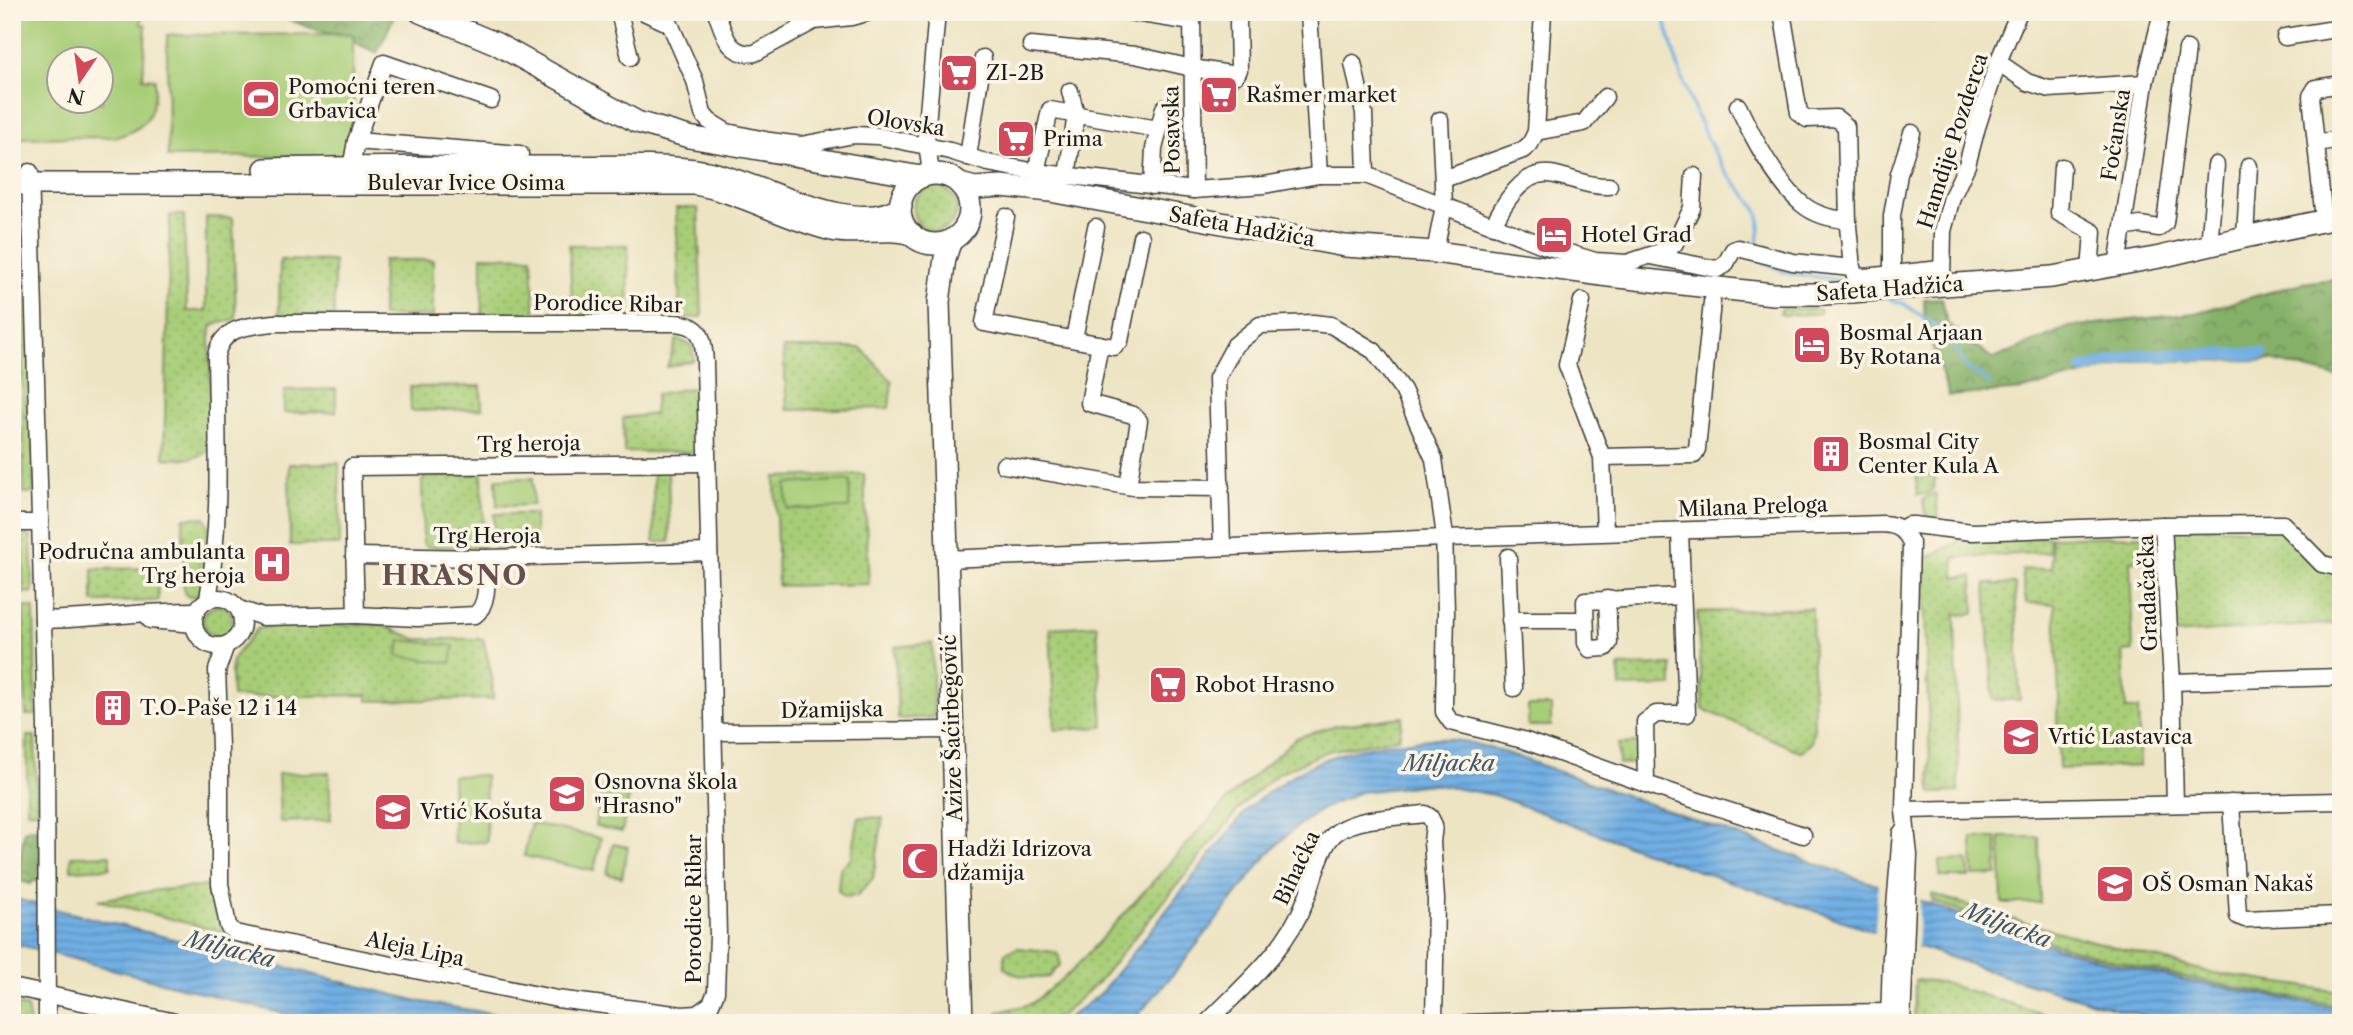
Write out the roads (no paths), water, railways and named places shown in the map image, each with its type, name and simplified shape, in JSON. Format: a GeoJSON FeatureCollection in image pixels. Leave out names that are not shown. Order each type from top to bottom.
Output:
{"type":"FeatureCollection","features":[{"type":"Feature","properties":{"kind":"main road"},"geometry":{"type":"LineString","coordinates":[[421,12],[495,43],[637,122],[688,136],[857,168],[951,178],[967,193],[970,216],[965,228],[951,240],[940,243],[929,243],[915,237],[905,225],[902,201],[889,181],[857,168]]}},
{"type":"Feature","properties":{"kind":"main road","name":"Bulevar Ivice Osima"},"geometry":{"type":"LineString","coordinates":[[21,178],[351,168],[682,169],[738,180],[823,210],[849,216],[884,216],[902,201]]}},
{"type":"Feature","properties":{"kind":"main road"},"geometry":{"type":"LineString","coordinates":[[902,201],[913,182],[926,176]]}},
{"type":"Feature","properties":{"kind":"main road","name":"Bulevar Ivice Osima"},"geometry":{"type":"LineString","coordinates":[[21,178],[694,184],[729,193],[830,229],[862,233],[893,230],[915,237]]}},
{"type":"Feature","properties":{"kind":"main road","name":"Safeta Hadžića"},"geometry":{"type":"LineString","coordinates":[[960,184],[975,188],[1018,187],[1050,191],[1327,243],[1435,252],[1609,276],[1773,294],[1825,294],[1942,277],[2014,282],[2117,266],[2332,219]]}},
{"type":"Feature","properties":{"kind":"main road","name":"Safeta Hadžića"},"geometry":{"type":"LineString","coordinates":[[970,216],[977,209],[1009,196],[1050,191]]}},
{"type":"Feature","properties":{"kind":"main road","name":"Azize Šaćirbegović"},"geometry":{"type":"LineString","coordinates":[[915,237],[931,263],[939,302]]}},
{"type":"Feature","properties":{"kind":"main road","name":"Azize Šaćirbegović"},"geometry":{"type":"LineString","coordinates":[[951,240],[945,258],[939,302],[962,1023]]}},
{"type":"Feature","properties":{"kind":"street"},"geometry":{"type":"LineString","coordinates":[[619,12],[630,57]]}},
{"type":"Feature","properties":{"kind":"street","name":"Olovska"},"geometry":{"type":"LineString","coordinates":[[643,12],[669,18],[695,80],[700,107],[709,121],[735,134],[801,145],[854,135],[878,136],[1036,172],[1194,190],[1264,185],[1319,175],[1366,175],[1444,206]]}},
{"type":"Feature","properties":{"kind":"street"},"geometry":{"type":"LineString","coordinates":[[716,12],[730,47],[735,52],[747,54],[761,50],[814,21],[870,12]]}},
{"type":"Feature","properties":{"kind":"street"},"geometry":{"type":"LineString","coordinates":[[926,176],[937,12]]}},
{"type":"Feature","properties":{"kind":"street","name":"Posavska"},"geometry":{"type":"LineString","coordinates":[[1129,12],[1192,17],[1194,190]]}},
{"type":"Feature","properties":{"kind":"street"},"geometry":{"type":"LineString","coordinates":[[1309,12],[1319,175]]}},
{"type":"Feature","properties":{"kind":"street"},"geometry":{"type":"LineString","coordinates":[[1782,12],[1799,113],[1807,119],[1836,118],[1846,126],[1848,220],[1855,276],[1942,277]]}},
{"type":"Feature","properties":{"kind":"street","name":"Hamdije Pozderca"},"geometry":{"type":"LineString","coordinates":[[1942,277],[1943,231],[1952,197],[1967,165],[1998,62],[2019,12]]}},
{"type":"Feature","properties":{"kind":"street","name":"Fočanska"},"geometry":{"type":"LineString","coordinates":[[2117,266],[2145,83],[2162,12]]}},
{"type":"Feature","properties":{"kind":"street"},"geometry":{"type":"LineString","coordinates":[[1444,179],[1523,150],[1530,144],[1536,132],[1548,13]]}},
{"type":"Feature","properties":{"kind":"street","name":"Posavska"},"geometry":{"type":"LineString","coordinates":[[1192,68],[1238,74],[1238,22]]}},
{"type":"Feature","properties":{"kind":"street"},"geometry":{"type":"LineString","coordinates":[[2285,37],[2341,28]]}},
{"type":"Feature","properties":{"kind":"street"},"geometry":{"type":"LineString","coordinates":[[1031,45],[1135,55],[1192,68]]}},
{"type":"Feature","properties":{"kind":"street"},"geometry":{"type":"LineString","coordinates":[[2123,228],[2140,225],[2159,228],[2165,223],[2187,49]]}},
{"type":"Feature","properties":{"kind":"street"},"geometry":{"type":"LineString","coordinates":[[968,156],[983,58]]}},
{"type":"Feature","properties":{"kind":"street"},"geometry":{"type":"LineString","coordinates":[[1998,62],[2027,82],[2049,89],[2145,83]]}},
{"type":"Feature","properties":{"kind":"street"},"geometry":{"type":"LineString","coordinates":[[351,168],[356,141],[386,63],[491,100]]}},
{"type":"Feature","properties":{"kind":"street"},"geometry":{"type":"LineString","coordinates":[[1353,63],[1364,113],[1366,175]]}},
{"type":"Feature","properties":{"kind":"street"},"geometry":{"type":"LineString","coordinates":[[2332,219],[2316,143],[2311,96],[2316,88],[2341,84]]}},
{"type":"Feature","properties":{"kind":"street"},"geometry":{"type":"LineString","coordinates":[[1068,177],[1076,114],[1070,91]]}},
{"type":"Feature","properties":{"kind":"street"},"geometry":{"type":"LineString","coordinates":[[1536,132],[1584,123],[1605,97]]}},
{"type":"Feature","properties":{"kind":"street"},"geometry":{"type":"LineString","coordinates":[[1738,106],[1754,140],[1801,204],[1832,219],[1848,220]]}},
{"type":"Feature","properties":{"kind":"street"},"geometry":{"type":"LineString","coordinates":[[1152,186],[1158,129],[1164,108]]}},
{"type":"Feature","properties":{"kind":"street"},"geometry":{"type":"LineString","coordinates":[[1036,172],[1048,112],[1054,109],[1158,129]]}},
{"type":"Feature","properties":{"kind":"street"},"geometry":{"type":"LineString","coordinates":[[1435,252],[1444,206],[1440,120]]}},
{"type":"Feature","properties":{"kind":"street"},"geometry":{"type":"LineString","coordinates":[[1892,275],[1892,216],[1899,174],[1912,133]]}},
{"type":"Feature","properties":{"kind":"street"},"geometry":{"type":"LineString","coordinates":[[854,135],[857,168]]}},
{"type":"Feature","properties":{"kind":"street"},"geometry":{"type":"LineString","coordinates":[[2316,143],[2341,139]]}},
{"type":"Feature","properties":{"kind":"street"},"geometry":{"type":"LineString","coordinates":[[356,141],[520,154]]}},
{"type":"Feature","properties":{"kind":"street"},"geometry":{"type":"LineString","coordinates":[[2209,246],[2216,165]]}},
{"type":"Feature","properties":{"kind":"street"},"geometry":{"type":"LineString","coordinates":[[2245,237],[2249,166]]}},
{"type":"Feature","properties":{"kind":"street"},"geometry":{"type":"LineString","coordinates":[[2062,167],[2059,213],[2093,232],[2091,271]]}},
{"type":"Feature","properties":{"kind":"street"},"geometry":{"type":"LineString","coordinates":[[1493,226],[1510,198],[1530,178],[1539,174],[1551,174],[1581,184],[1609,186]]}},
{"type":"Feature","properties":{"kind":"street"},"geometry":{"type":"LineString","coordinates":[[1444,206],[1595,261],[1627,263],[1669,249],[1675,243],[1692,208],[1694,176]]}},
{"type":"Feature","properties":{"kind":"street"},"geometry":{"type":"LineString","coordinates":[[21,178],[43,620],[47,1023]]}},
{"type":"Feature","properties":{"kind":"street"},"geometry":{"type":"LineString","coordinates":[[1006,217],[984,323],[1114,347],[1120,341],[1141,237]]}},
{"type":"Feature","properties":{"kind":"street"},"geometry":{"type":"LineString","coordinates":[[1074,339],[1096,228]]}},
{"type":"Feature","properties":{"kind":"street"},"geometry":{"type":"LineString","coordinates":[[1651,256],[1717,269],[1725,265],[1733,250],[1738,248],[1793,262],[1852,268]]}},
{"type":"Feature","properties":{"kind":"street"},"geometry":{"type":"LineString","coordinates":[[1582,301],[1567,358],[1568,371],[1602,457],[1605,532]]}},
{"type":"Feature","properties":{"kind":"street"},"geometry":{"type":"LineString","coordinates":[[1602,457],[1694,455],[1697,449],[1712,302]]}},
{"type":"Feature","properties":{"kind":"street","name":"Porodice Ribar"},"geometry":{"type":"LineString","coordinates":[[205,608],[215,556],[218,469],[216,355],[218,346],[227,334],[236,329],[274,323],[688,324],[696,328],[703,341],[718,946],[716,992],[711,1004],[704,1009]]}},
{"type":"Feature","properties":{"kind":"street"},"geometry":{"type":"LineString","coordinates":[[1223,547],[1217,378],[1235,345],[1260,325],[1331,325],[1374,351],[1403,390],[1434,459],[1444,538],[1444,705],[1447,718],[1456,725],[1523,740],[1646,784],[1803,835]]}},
{"type":"Feature","properties":{"kind":"street"},"geometry":{"type":"LineString","coordinates":[[1100,344],[1089,403],[1091,406],[1133,415],[1139,421],[1128,486]]}},
{"type":"Feature","properties":{"kind":"street","name":"Trg heroja"},"geometry":{"type":"LineString","coordinates":[[354,556],[352,467],[707,463]]}},
{"type":"Feature","properties":{"kind":"street"},"geometry":{"type":"LineString","coordinates":[[1004,465],[1128,486],[1221,488]]}},
{"type":"Feature","properties":{"kind":"street"},"geometry":{"type":"LineString","coordinates":[[12,523],[40,523]]}},
{"type":"Feature","properties":{"kind":"street","name":"Milana Preloga"},"geometry":{"type":"LineString","coordinates":[[1444,538],[1884,524],[1902,529],[1914,525],[1972,532],[2163,525]]}},
{"type":"Feature","properties":{"kind":"street","name":"Gradačačka"},"geometry":{"type":"LineString","coordinates":[[2175,804],[2172,682],[2163,525],[2283,524],[2322,564],[2341,568]]}},
{"type":"Feature","properties":{"kind":"street"},"geometry":{"type":"LineString","coordinates":[[1468,1023],[1855,1010],[1893,1019],[1902,875],[1911,544],[1902,529]]}},
{"type":"Feature","properties":{"kind":"street"},"geometry":{"type":"LineString","coordinates":[[1646,784],[1645,722],[1656,714],[1687,714],[1680,531]]}},
{"type":"Feature","properties":{"kind":"street"},"geometry":{"type":"LineString","coordinates":[[946,559],[1444,538]]}},
{"type":"Feature","properties":{"kind":"street","name":"Trg Heroja"},"geometry":{"type":"LineString","coordinates":[[354,556],[486,558],[709,552]]}},
{"type":"Feature","properties":{"kind":"street"},"geometry":{"type":"LineString","coordinates":[[354,556],[356,615]]}},
{"type":"Feature","properties":{"kind":"street"},"geometry":{"type":"LineString","coordinates":[[1508,557],[1514,688]]}},
{"type":"Feature","properties":{"kind":"street"},"geometry":{"type":"LineString","coordinates":[[241,616],[356,615],[418,618],[475,615],[481,611],[485,601],[486,558]]}},
{"type":"Feature","properties":{"kind":"street"},"geometry":{"type":"LineString","coordinates":[[1607,599],[1609,643],[1605,648],[1590,649],[1584,620],[1585,601],[1607,599],[1682,596]]}},
{"type":"Feature","properties":{"kind":"street"},"geometry":{"type":"LineString","coordinates":[[43,620],[123,617],[141,612],[205,608],[234,603],[241,616],[236,639],[226,645],[212,646],[203,642]]}},
{"type":"Feature","properties":{"kind":"street"},"geometry":{"type":"LineString","coordinates":[[205,608],[198,635],[217,670]]}},
{"type":"Feature","properties":{"kind":"street"},"geometry":{"type":"LineString","coordinates":[[1510,620],[1584,620]]}},
{"type":"Feature","properties":{"kind":"street"},"geometry":{"type":"LineString","coordinates":[[217,670],[226,645]]}},
{"type":"Feature","properties":{"kind":"street","name":"Aleja Lipa"},"geometry":{"type":"LineString","coordinates":[[217,670],[220,884],[228,926],[235,933],[557,999],[682,1015],[697,1014],[704,1009]]}},
{"type":"Feature","properties":{"kind":"street"},"geometry":{"type":"LineString","coordinates":[[2172,682],[2341,677]]}},
{"type":"Feature","properties":{"kind":"street","name":"Džamijska"},"geometry":{"type":"LineString","coordinates":[[713,732],[952,730]]}},
{"type":"Feature","properties":{"kind":"street"},"geometry":{"type":"LineString","coordinates":[[1904,810],[2341,801]]}},
{"type":"Feature","properties":{"kind":"street"},"geometry":{"type":"LineString","coordinates":[[2231,803],[2238,916],[2245,919],[2341,915]]}},
{"type":"Feature","properties":{"kind":"street","name":"Bihaćka"},"geometry":{"type":"LineString","coordinates":[[1207,1023],[1273,956],[1290,932],[1305,902],[1328,841],[1337,831],[1367,821],[1425,814],[1432,819],[1434,825],[1434,1023]]}},
{"type":"Feature","properties":{"kind":"street"},"geometry":{"type":"LineString","coordinates":[[12,987],[180,1023]]}},
{"type":"Feature","properties":{"kind":"water","name":"Miljacka"},"geometry":{"type":"Polygon","coordinates":[[[1438,738],[1468,742],[1507,753],[2019,936],[2111,963],[2189,981],[2341,1009],[2341,1023],[2174,1023],[2110,1007],[2007,977],[1667,860],[1494,795],[1431,784],[1360,792],[1322,809],[1290,832],[1269,853],[1177,970],[1131,1023],[1061,1023],[1099,995],[1248,808],[1266,794],[1315,763],[1339,754],[1381,745],[1438,738]]]}},
{"type":"Feature","properties":{"kind":"water","name":"Miljacka"},"geometry":{"type":"Polygon","coordinates":[[[12,898],[422,1002],[549,1023],[318,1023],[12,943],[12,898]]]}},
{"type":"Feature","properties":{"kind":"waterway"},"geometry":{"type":"LineString","coordinates":[[1663,12],[1680,72],[1704,132],[1724,169],[1754,205],[1759,216],[1758,247]]}},
{"type":"Feature","properties":{"kind":"waterway"},"geometry":{"type":"LineString","coordinates":[[1763,261],[1786,273],[1846,283]]}},
{"type":"Feature","properties":{"kind":"waterway"},"geometry":{"type":"LineString","coordinates":[[1890,299],[1904,304],[1948,334],[1965,366],[1990,384]]}},
{"type":"Feature","properties":{"kind":"waterway"},"geometry":{"type":"LineString","coordinates":[[2083,369],[2137,355],[2262,354]]}},
{"type":"Feature","properties":{"kind":"place","name":"ZI-2B"},"geometry":{"type":"Point","coordinates":[959,73]}},
{"type":"Feature","properties":{"kind":"place","name":"Rašmer market"},"geometry":{"type":"Point","coordinates":[1219,95]}},
{"type":"Feature","properties":{"kind":"place","name":"Pomoćni teren Grbavica"},"geometry":{"type":"Point","coordinates":[261,99]}},
{"type":"Feature","properties":{"kind":"place","name":"Prima"},"geometry":{"type":"Point","coordinates":[1016,139]}},
{"type":"Feature","properties":{"kind":"place","name":"Hotel Grad"},"geometry":{"type":"Point","coordinates":[1554,235]}},
{"type":"Feature","properties":{"kind":"place","name":"Bosmal Arjaan By Rotana"},"geometry":{"type":"Point","coordinates":[1812,345]}},
{"type":"Feature","properties":{"kind":"place","name":"Bosmal City Center Kula A"},"geometry":{"type":"Point","coordinates":[1831,454]}},
{"type":"Feature","properties":{"kind":"place","name":"Područna ambulanta Trg heroja"},"geometry":{"type":"Point","coordinates":[272,564]}},
{"type":"Feature","properties":{"kind":"place","name":"Robot Hrasno"},"geometry":{"type":"Point","coordinates":[1168,685]}},
{"type":"Feature","properties":{"kind":"place","name":"T.O-Paše 12 i 14"},"geometry":{"type":"Point","coordinates":[113,708]}},
{"type":"Feature","properties":{"kind":"place","name":"Vrtić Lastavica"},"geometry":{"type":"Point","coordinates":[2021,737]}},
{"type":"Feature","properties":{"kind":"place","name":"Osnovna škola \"Hrasno\""},"geometry":{"type":"Point","coordinates":[567,794]}},
{"type":"Feature","properties":{"kind":"place","name":"Vrtić Košuta"},"geometry":{"type":"Point","coordinates":[393,812]}},
{"type":"Feature","properties":{"kind":"place","name":"Hadži Idrizova džamija"},"geometry":{"type":"Point","coordinates":[920,861]}},
{"type":"Feature","properties":{"kind":"place","name":"OŠ Osman Nakaš"},"geometry":{"type":"Point","coordinates":[2115,884]}},
{"type":"Feature","properties":{"kind":"district","name":"HRASNO"},"geometry":{"type":"Point","coordinates":[455,575]}}]}
